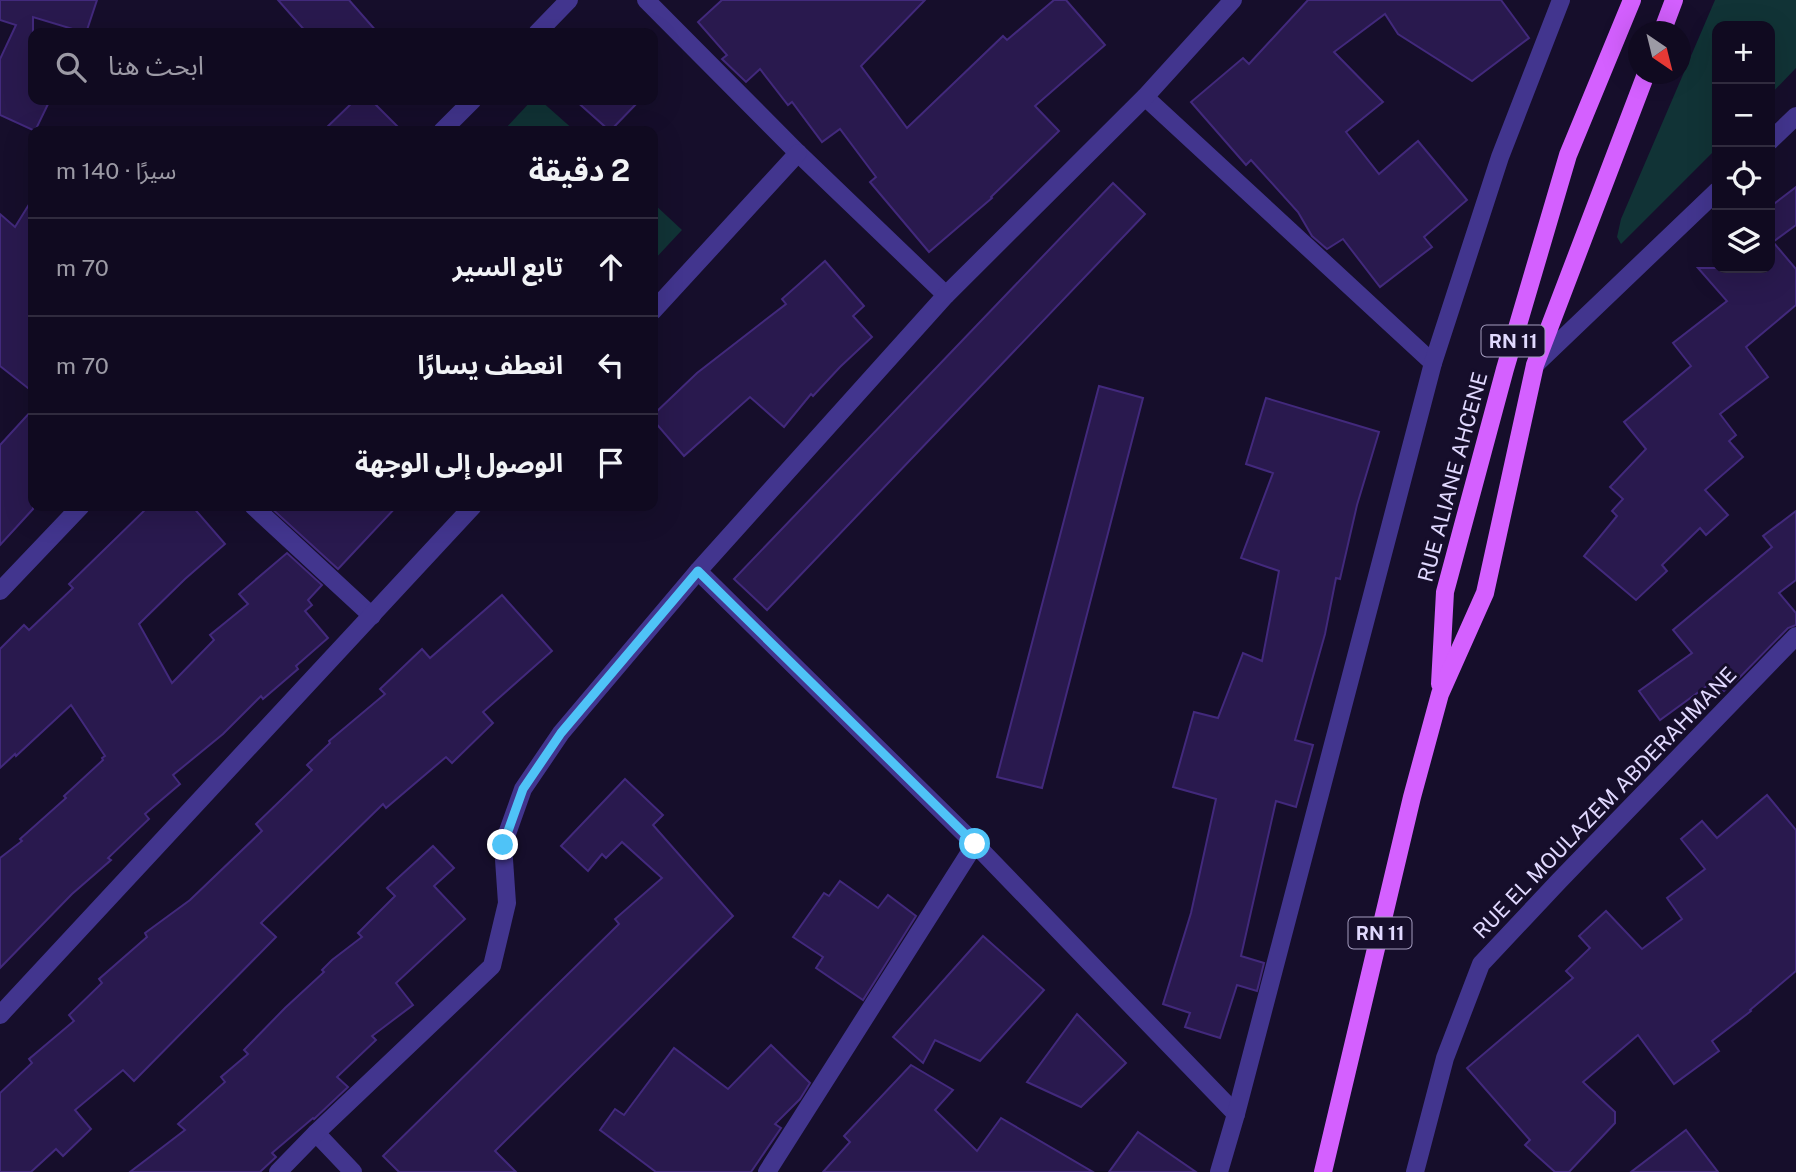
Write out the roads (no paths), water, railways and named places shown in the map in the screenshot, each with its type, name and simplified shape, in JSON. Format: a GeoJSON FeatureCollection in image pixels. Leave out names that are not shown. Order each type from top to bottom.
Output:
{"type":"FeatureCollection","features":[{"type":"Feature","properties":{"kind":"main road","name":"RUE ALIANE AHCENE"},"geometry":{"type":"LineString","coordinates":[[1440,694],[1445,592],[1505,369],[1568,155],[1632,0]]}},
{"type":"Feature","properties":{"kind":"main road"},"geometry":{"type":"LineString","coordinates":[[1666,21],[1674,0]]}},
{"type":"Feature","properties":{"kind":"main road","name":"RUE ALIANE AHCENE"},"geometry":{"type":"LineString","coordinates":[[1324,1172],[1412,797],[1440,694],[1485,593],[1535,365],[1642,84]]}},
{"type":"Feature","properties":{"kind":"street"},"geometry":{"type":"LineString","coordinates":[[542,28],[569,0]]}},
{"type":"Feature","properties":{"kind":"street"},"geometry":{"type":"LineString","coordinates":[[646,0],[798,153],[946,295]]}},
{"type":"Feature","properties":{"kind":"street"},"geometry":{"type":"LineString","coordinates":[[278,1172],[492,965],[507,902],[503,845],[523,789],[561,733],[698,571],[946,295],[1145,97],[1233,0]]}},
{"type":"Feature","properties":{"kind":"street"},"geometry":{"type":"LineString","coordinates":[[1219,1172],[1433,363],[1500,157],[1560,0]]}},
{"type":"Feature","properties":{"kind":"street"},"geometry":{"type":"LineString","coordinates":[[1145,97],[1433,363]]}},
{"type":"Feature","properties":{"kind":"street"},"geometry":{"type":"LineString","coordinates":[[447,126],[468,105]]}},
{"type":"Feature","properties":{"kind":"street"},"geometry":{"type":"LineString","coordinates":[[1775,136],[1796,116]]}},
{"type":"Feature","properties":{"kind":"street"},"geometry":{"type":"LineString","coordinates":[[658,306],[798,153]]}},
{"type":"Feature","properties":{"kind":"street"},"geometry":{"type":"LineString","coordinates":[[1535,365],[1712,196]]}},
{"type":"Feature","properties":{"kind":"street"},"geometry":{"type":"LineString","coordinates":[[0,591],[76,511]]}},
{"type":"Feature","properties":{"kind":"street"},"geometry":{"type":"LineString","coordinates":[[258,511],[372,616]]}},
{"type":"Feature","properties":{"kind":"street"},"geometry":{"type":"LineString","coordinates":[[0,1014],[468,511]]}},
{"type":"Feature","properties":{"kind":"street"},"geometry":{"type":"LineString","coordinates":[[698,571],[975,844],[1236,1114]]}},
{"type":"Feature","properties":{"kind":"street","name":"RUE EL MOULAZEM ABDERAHMANE"},"geometry":{"type":"LineString","coordinates":[[1415,1172],[1445,1058],[1481,964],[1796,636]]}},
{"type":"Feature","properties":{"kind":"street"},"geometry":{"type":"LineString","coordinates":[[766,1172],[975,844]]}},
{"type":"Feature","properties":{"kind":"street"},"geometry":{"type":"LineString","coordinates":[[316,1133],[353,1172]]}}]}
